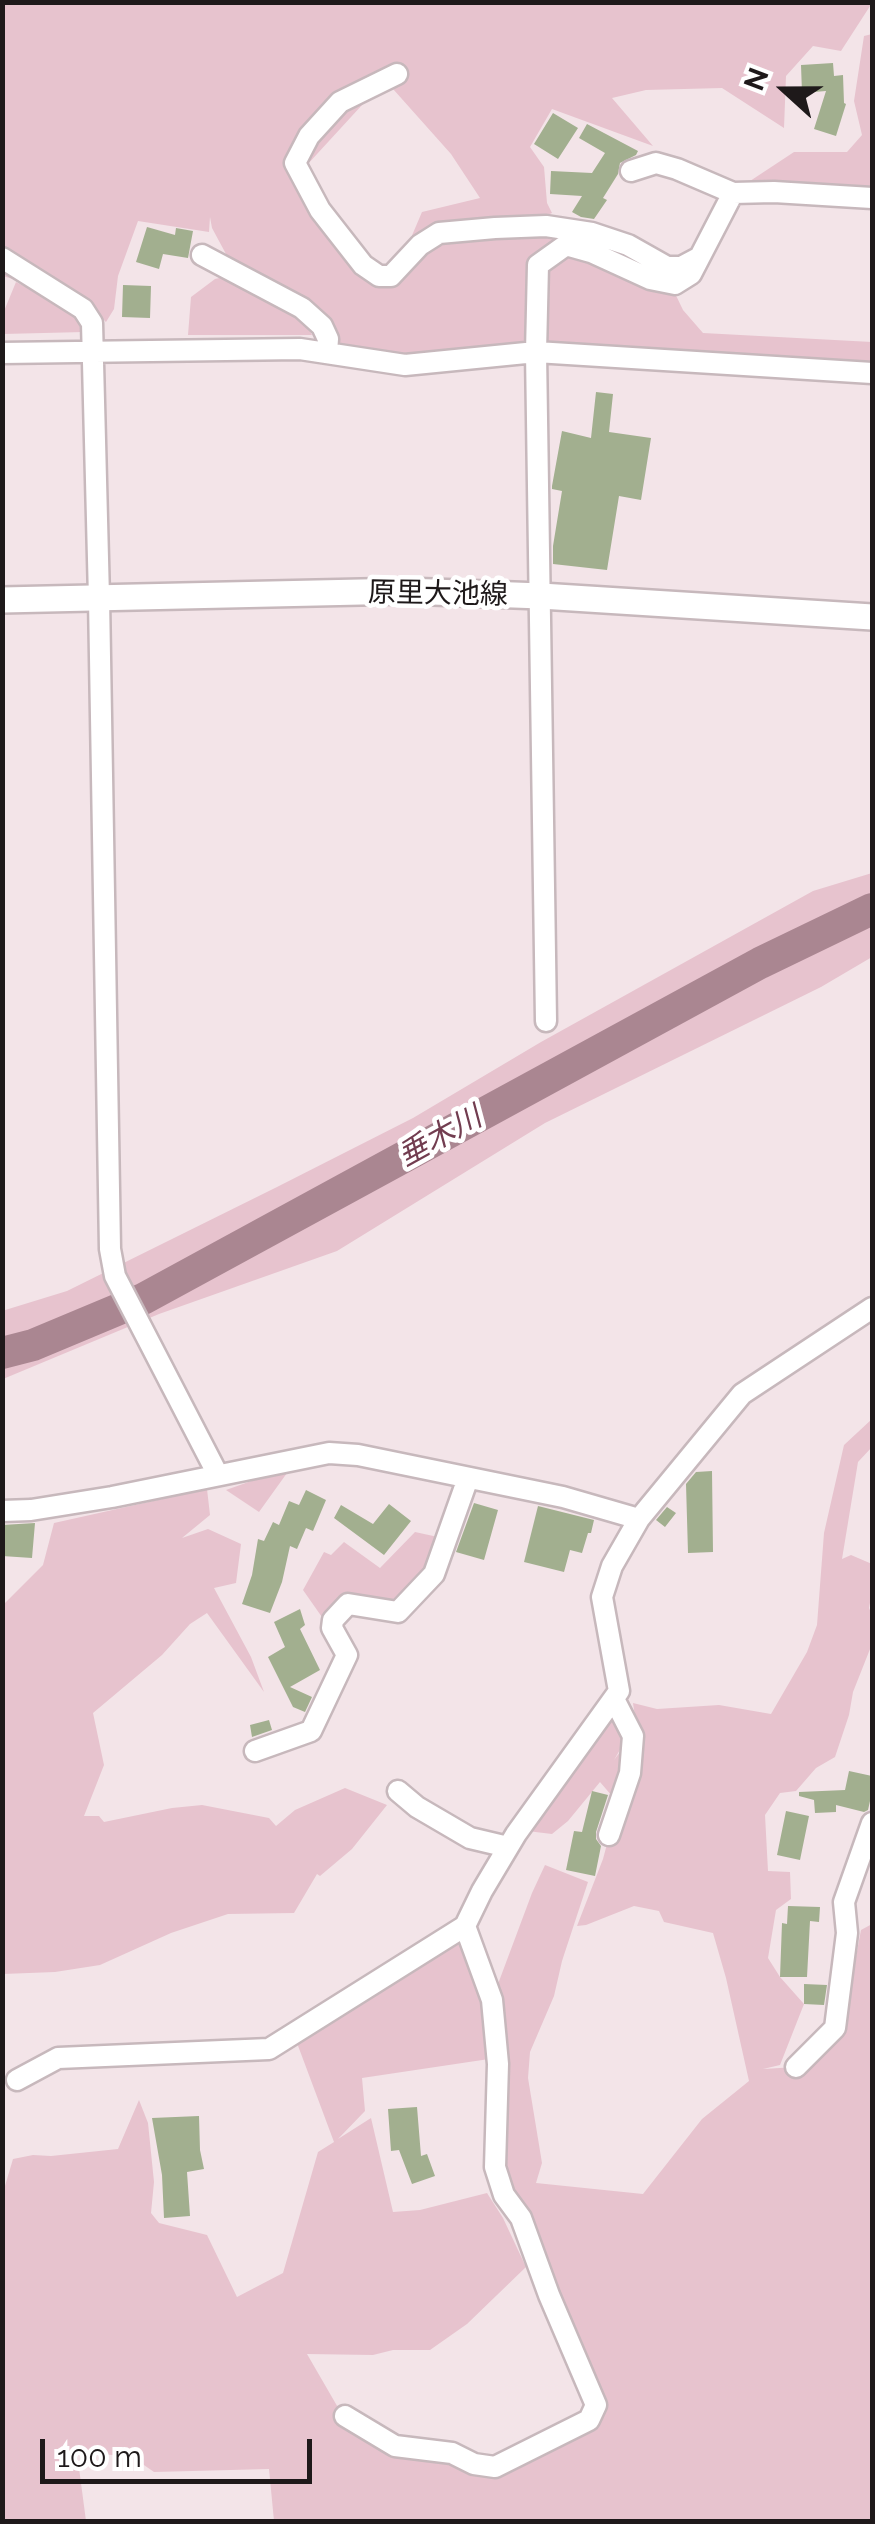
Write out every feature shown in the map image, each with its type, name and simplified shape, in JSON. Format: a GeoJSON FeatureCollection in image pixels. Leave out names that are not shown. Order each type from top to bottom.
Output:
{"type":"FeatureCollection","features":[{"type":"Feature","properties":{"kind":"main road","name":"原里大池線"},"geometry":{"type":"LineString","coordinates":[[2,600],[406,591],[872,616]]}},
{"type":"Feature","properties":{"kind":"street"},"geometry":{"type":"LineString","coordinates":[[396,74],[340,102],[309,136],[295,163],[320,210],[363,265],[380,276],[391,276],[420,245],[439,233],[496,228],[546,226],[592,232],[666,267],[681,267],[700,258]]}},
{"type":"Feature","properties":{"kind":"street"},"geometry":{"type":"LineString","coordinates":[[631,171],[656,164],[732,193],[872,198]]}},
{"type":"Feature","properties":{"kind":"street"},"geometry":{"type":"LineString","coordinates":[[546,1022],[538,264],[566,246],[675,284],[691,274],[732,193]]}},
{"type":"Feature","properties":{"kind":"street"},"geometry":{"type":"LineString","coordinates":[[202,256],[302,308],[322,326],[328,352]]}},
{"type":"Feature","properties":{"kind":"street"},"geometry":{"type":"LineString","coordinates":[[2,258],[82,309],[92,323],[110,1249],[115,1276],[218,1476]]}},
{"type":"Feature","properties":{"kind":"street"},"geometry":{"type":"LineString","coordinates":[[2,353],[300,348],[405,365],[536,352],[872,372]]}},
{"type":"Feature","properties":{"kind":"street"},"geometry":{"type":"LineString","coordinates":[[17,2080],[58,2058],[269,2049],[465,1926],[508,1847],[619,1691],[602,1597],[612,1566],[639,1519],[742,1394],[872,1308]]}},
{"type":"Feature","properties":{"kind":"street"},"geometry":{"type":"LineString","coordinates":[[2,1511],[32,1510],[329,1453],[358,1455],[563,1498],[639,1519]]}},
{"type":"Feature","properties":{"kind":"street"},"geometry":{"type":"LineString","coordinates":[[255,1751],[311,1731],[348,1655],[332,1628],[333,1620],[348,1604],[398,1612],[434,1574],[468,1478]]}},
{"type":"Feature","properties":{"kind":"street"},"geometry":{"type":"LineString","coordinates":[[610,1835],[630,1774],[633,1736],[614,1699]]}},
{"type":"Feature","properties":{"kind":"street"},"geometry":{"type":"LineString","coordinates":[[398,1791],[416,1807],[470,1838],[508,1847]]}},
{"type":"Feature","properties":{"kind":"street"},"geometry":{"type":"LineString","coordinates":[[796,2066],[836,2028],[847,1932],[844,1902],[872,1823]]}},
{"type":"Feature","properties":{"kind":"street"},"geometry":{"type":"LineString","coordinates":[[345,2416],[395,2446],[452,2453],[474,2464],[495,2467],[589,2420],[596,2405],[521,2218],[504,2194],[496,2166],[498,2064],[492,2000],[465,1926]]}},
{"type":"Feature","properties":{"kind":"shaded area"},"geometry":{"type":"Polygon","coordinates":[[[3,3],[872,3],[841,51],[813,46],[786,76],[784,128],[722,88],[646,90],[612,98],[653,146],[552,109],[530,147],[544,167],[547,203],[552,213],[537,220],[670,283],[683,310],[703,333],[872,342],[872,368],[525,353],[405,365],[332,348],[322,326],[226,269],[226,254],[210,217],[209,232],[138,221],[118,276],[114,309],[106,322],[84,301],[3,276],[3,3]],[[385,80],[295,178],[380,277],[393,280],[422,212],[480,198],[451,154],[385,80]]]}},
{"type":"Feature","properties":{"kind":"shaded area"},"geometry":{"type":"Polygon","coordinates":[[[872,34],[872,196],[744,185],[794,152],[847,152],[862,135],[854,101],[864,36],[872,34]]]}},
{"type":"Feature","properties":{"kind":"shaded area"},"geometry":{"type":"Polygon","coordinates":[[[228,276],[304,318],[312,335],[188,335],[191,297],[215,279],[228,276]]]}},
{"type":"Feature","properties":{"kind":"shaded area"},"geometry":{"type":"Polygon","coordinates":[[[16,282],[77,313],[84,332],[3,334],[2,316],[16,282]]]}},
{"type":"Feature","properties":{"kind":"shaded area"},"geometry":{"type":"Polygon","coordinates":[[[872,873],[872,957],[821,987],[545,1123],[337,1251],[159,1314],[3,1379],[2,1311],[67,1291],[277,1187],[413,1118],[813,891],[872,873]]]}},
{"type":"Feature","properties":{"kind":"shaded area"},"geometry":{"type":"Polygon","coordinates":[[[872,1419],[872,1447],[858,1462],[842,1559],[851,1555],[872,1564],[872,1644],[853,1692],[835,1757],[816,1768],[796,1791],[780,1793],[765,1815],[768,1871],[790,1872],[791,1899],[776,1910],[768,1958],[804,2004],[780,2065],[763,2069],[796,2067],[842,2031],[861,1930],[872,1924],[872,2521],[274,2521],[269,2469],[154,2472],[131,2456],[77,2453],[86,2521],[3,2522],[2,2196],[13,2159],[118,2149],[139,2100],[148,2123],[154,2182],[151,2213],[159,2223],[207,2235],[237,2297],[283,2273],[318,2152],[334,2142],[297,2043],[461,1942],[483,1977],[489,2059],[362,2078],[365,2111],[338,2139],[371,2118],[393,2212],[420,2210],[487,2193],[526,2267],[467,2324],[430,2350],[393,2350],[373,2355],[307,2354],[340,2411],[474,2464],[495,2467],[596,2405],[499,2178],[492,2000],[545,1865],[588,1882],[554,1996],[530,2052],[528,2078],[542,2163],[536,2183],[643,2194],[702,2119],[749,2081],[713,1933],[664,1922],[659,1911],[634,1906],[577,1926],[603,1859],[618,1803],[600,1782],[552,1834],[519,1830],[612,1714],[628,1736],[614,1760],[629,1740],[635,1717],[633,1703],[657,1709],[719,1705],[771,1714],[807,1652],[817,1625],[824,1533],[844,1445],[872,1419]]]}},
{"type":"Feature","properties":{"kind":"shaded area"},"geometry":{"type":"Polygon","coordinates":[[[285,1469],[287,1473],[259,1512],[226,1490],[285,1469]]]}},
{"type":"Feature","properties":{"kind":"shaded area"},"geometry":{"type":"Polygon","coordinates":[[[207,1489],[210,1515],[182,1538],[208,1529],[241,1544],[236,1583],[214,1588],[251,1657],[264,1692],[207,1613],[190,1624],[162,1655],[93,1713],[104,1765],[84,1816],[99,1816],[104,1822],[202,1805],[269,1818],[276,1826],[295,1810],[345,1788],[387,1805],[352,1849],[320,1876],[317,1874],[294,1913],[228,1914],[171,1933],[100,1965],[3,1974],[3,1605],[43,1565],[54,1523],[207,1489]]]}},
{"type":"Feature","properties":{"kind":"shaded area"},"geometry":{"type":"Polygon","coordinates":[[[415,1532],[438,1537],[424,1576],[398,1612],[347,1598],[324,1620],[303,1590],[324,1552],[331,1555],[344,1542],[380,1568],[415,1532]]]}},
{"type":"Feature","properties":{"kind":"building"},"geometry":{"type":"Polygon","coordinates":[[[833,63],[834,76],[843,75],[846,104],[836,136],[814,129],[826,91],[802,93],[801,65],[833,63]]]}},
{"type":"Feature","properties":{"kind":"building"},"geometry":{"type":"Polygon","coordinates":[[[553,113],[578,128],[558,159],[534,144],[553,113]]]}},
{"type":"Feature","properties":{"kind":"building"},"geometry":{"type":"Polygon","coordinates":[[[587,124],[638,151],[620,163],[618,174],[603,198],[607,200],[594,219],[572,212],[582,196],[550,194],[551,171],[592,173],[605,153],[579,138],[587,124]]]}},
{"type":"Feature","properties":{"kind":"building"},"geometry":{"type":"Polygon","coordinates":[[[147,227],[175,235],[176,228],[193,231],[188,258],[163,254],[159,269],[136,262],[147,227]]]}},
{"type":"Feature","properties":{"kind":"building"},"geometry":{"type":"Polygon","coordinates":[[[123,285],[151,286],[150,318],[122,317],[123,285]]]}},
{"type":"Feature","properties":{"kind":"building"},"geometry":{"type":"Polygon","coordinates":[[[596,392],[613,394],[609,432],[651,438],[641,500],[619,496],[607,570],[553,564],[562,491],[552,486],[562,431],[591,438],[596,392]]]}},
{"type":"Feature","properties":{"kind":"building"},"geometry":{"type":"Polygon","coordinates":[[[712,1471],[713,1552],[688,1553],[686,1484],[696,1472],[712,1471]]]}},
{"type":"Feature","properties":{"kind":"building"},"geometry":{"type":"Polygon","coordinates":[[[306,1490],[326,1500],[313,1531],[306,1528],[297,1549],[290,1546],[270,1613],[242,1604],[258,1539],[264,1541],[273,1522],[279,1525],[289,1501],[299,1505],[306,1490]]]}},
{"type":"Feature","properties":{"kind":"building"},"geometry":{"type":"Polygon","coordinates":[[[474,1503],[498,1510],[484,1560],[456,1552],[474,1503]]]}},
{"type":"Feature","properties":{"kind":"building"},"geometry":{"type":"Polygon","coordinates":[[[389,1504],[411,1521],[384,1555],[334,1518],[341,1505],[373,1524],[389,1504]]]}},
{"type":"Feature","properties":{"kind":"building"},"geometry":{"type":"Polygon","coordinates":[[[538,1506],[594,1520],[582,1553],[570,1550],[564,1572],[524,1562],[538,1506]]]}},
{"type":"Feature","properties":{"kind":"building"},"geometry":{"type":"Polygon","coordinates":[[[667,1507],[676,1513],[665,1527],[656,1520],[667,1507]]]}},
{"type":"Feature","properties":{"kind":"building"},"geometry":{"type":"Polygon","coordinates":[[[35,1523],[32,1558],[2,1556],[2,1525],[35,1523]]]}},
{"type":"Feature","properties":{"kind":"building"},"geometry":{"type":"Polygon","coordinates":[[[300,1609],[305,1625],[300,1629],[320,1670],[290,1687],[312,1697],[305,1712],[293,1707],[268,1657],[285,1647],[274,1622],[300,1609]]]}},
{"type":"Feature","properties":{"kind":"building"},"geometry":{"type":"Polygon","coordinates":[[[269,1720],[272,1730],[252,1737],[250,1725],[269,1720]]]}},
{"type":"Feature","properties":{"kind":"building"},"geometry":{"type":"Polygon","coordinates":[[[849,1771],[872,1776],[868,1810],[864,1812],[836,1805],[836,1812],[815,1813],[814,1800],[799,1796],[799,1792],[845,1790],[849,1771]]]}},
{"type":"Feature","properties":{"kind":"building"},"geometry":{"type":"Polygon","coordinates":[[[592,1791],[608,1795],[596,1832],[601,1846],[595,1876],[566,1870],[574,1831],[582,1832],[592,1791]]]}},
{"type":"Feature","properties":{"kind":"building"},"geometry":{"type":"Polygon","coordinates":[[[786,1811],[809,1816],[800,1860],[777,1855],[786,1811]]]}},
{"type":"Feature","properties":{"kind":"building"},"geometry":{"type":"Polygon","coordinates":[[[788,1906],[820,1907],[819,1922],[810,1921],[807,1977],[780,1977],[782,1923],[787,1924],[788,1906]]]}},
{"type":"Feature","properties":{"kind":"building"},"geometry":{"type":"Polygon","coordinates":[[[804,1984],[827,1985],[824,2005],[804,2004],[804,1984]]]}},
{"type":"Feature","properties":{"kind":"building"},"geometry":{"type":"Polygon","coordinates":[[[417,2107],[421,2156],[427,2154],[435,2176],[412,2184],[399,2150],[391,2151],[388,2109],[417,2107]]]}},
{"type":"Feature","properties":{"kind":"building"},"geometry":{"type":"Polygon","coordinates":[[[199,2116],[204,2169],[187,2172],[190,2216],[164,2218],[162,2175],[152,2118],[199,2116]]]}},
{"type":"Feature","properties":{"kind":"waterway","name":"垂木川"},"geometry":{"type":"LineString","coordinates":[[2,1353],[33,1345],[143,1299],[760,963],[872,909]]}}]}
